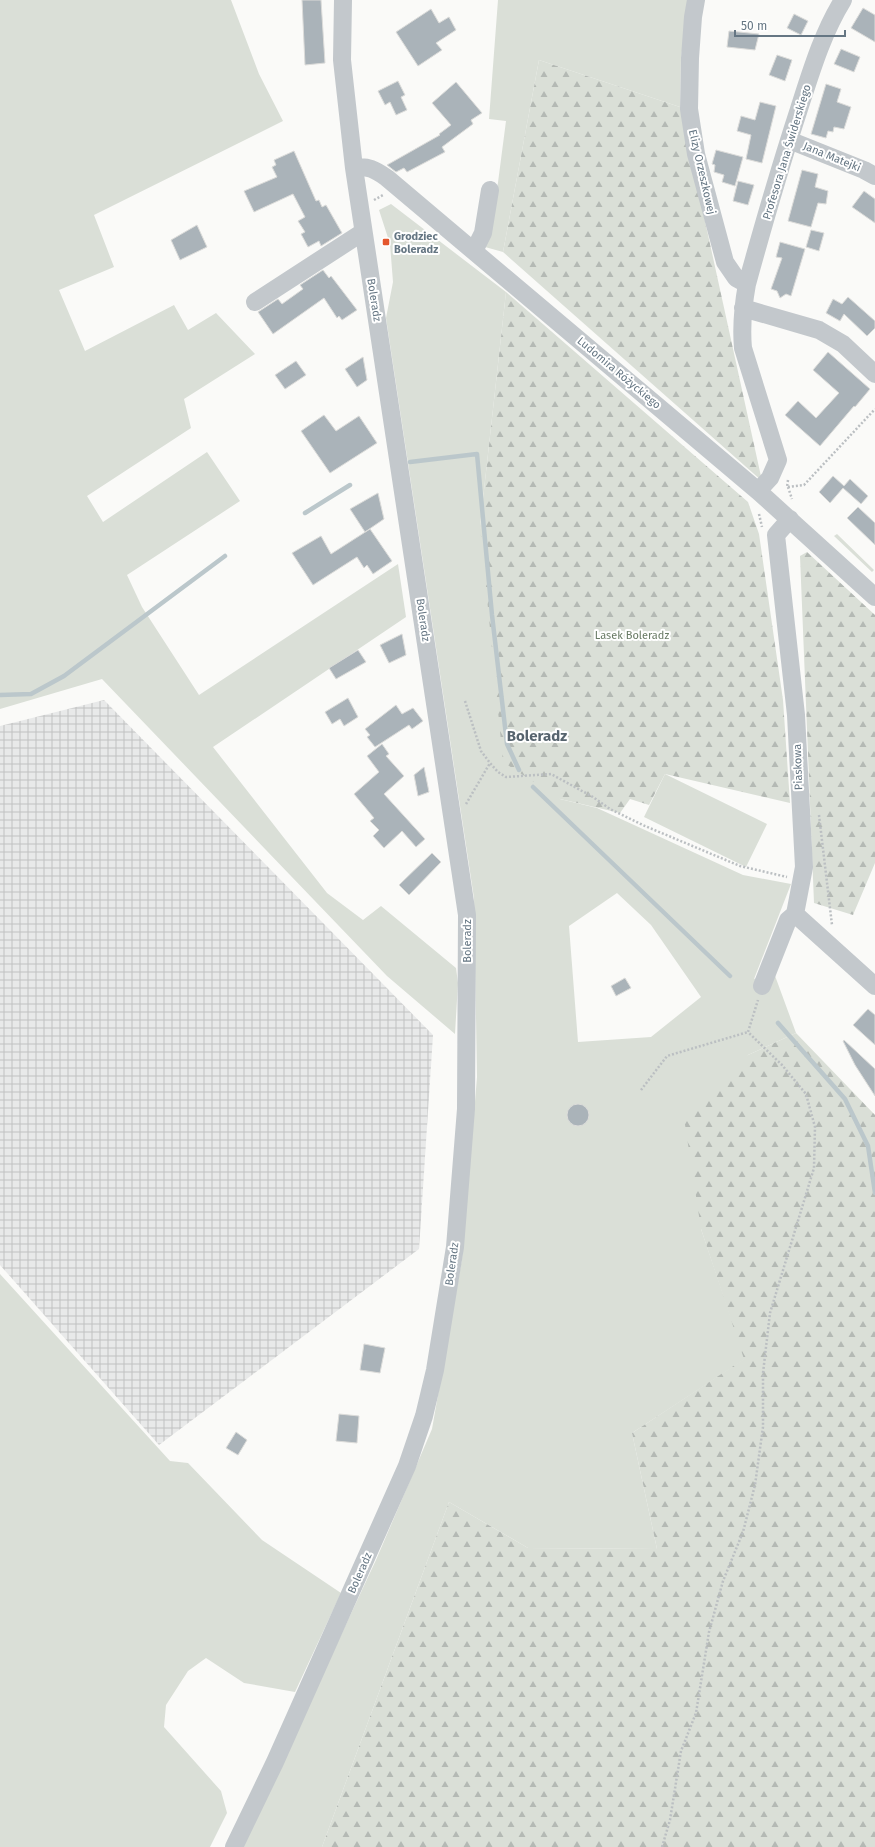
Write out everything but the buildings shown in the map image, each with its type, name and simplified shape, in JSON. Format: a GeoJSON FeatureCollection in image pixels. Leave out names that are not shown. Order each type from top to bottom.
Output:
{"type":"FeatureCollection","features":[{"type":"Feature","properties":{"kind":"street","name":"Boleradz"},"geometry":{"type":"LineString","coordinates":[[234,1847],[275,1762],[407,1466],[424,1416],[435,1370],[455,1247],[466,1109],[467,915],[354,168],[342,60],[343,0]]}},
{"type":"Feature","properties":{"kind":"street","name":"Elizy Orzeszkowej"},"geometry":{"type":"LineString","coordinates":[[696,0],[690,52],[689,109],[696,154],[725,262],[736,278],[747,284]]}},
{"type":"Feature","properties":{"kind":"street","name":"Profesora Jana Świderskiego"},"geometry":{"type":"LineString","coordinates":[[743,308],[747,284],[789,140],[817,53],[834,15],[843,0]]}},
{"type":"Feature","properties":{"kind":"street","name":"Jana Matejki"},"geometry":{"type":"LineString","coordinates":[[789,140],[864,170],[875,176]]}},
{"type":"Feature","properties":{"kind":"street","name":"Ludomira Różyckiego"},"geometry":{"type":"LineString","coordinates":[[354,168],[362,166],[374,169],[387,178],[758,491],[875,597]]}},
{"type":"Feature","properties":{"kind":"street"},"geometry":{"type":"LineString","coordinates":[[474,251],[483,233],[490,190]]}},
{"type":"Feature","properties":{"kind":"street"},"geometry":{"type":"LineString","coordinates":[[255,302],[363,232]]}},
{"type":"Feature","properties":{"kind":"street"},"geometry":{"type":"LineString","coordinates":[[758,491],[770,478],[778,460],[743,348],[741,328],[743,308],[819,330],[843,344],[875,374]]}},
{"type":"Feature","properties":{"kind":"street","name":"Piaskowa"},"geometry":{"type":"LineString","coordinates":[[790,519],[776,535],[796,715],[804,867],[795,914]]}},
{"type":"Feature","properties":{"kind":"street"},"geometry":{"type":"LineString","coordinates":[[762,986],[788,920],[795,914],[875,986]]}},
{"type":"Feature","properties":{"kind":"path"},"geometry":{"type":"LineString","coordinates":[[788,473],[788,487],[804,485],[875,409]]}},
{"type":"Feature","properties":{"kind":"path"},"geometry":{"type":"LineString","coordinates":[[465,702],[481,751],[498,772],[506,777],[551,774],[593,797],[610,809],[659,832],[740,866],[801,880]]}},
{"type":"Feature","properties":{"kind":"path"},"geometry":{"type":"LineString","coordinates":[[452,812],[462,811],[490,763]]}},
{"type":"Feature","properties":{"kind":"path"},"geometry":{"type":"LineString","coordinates":[[748,1032],[762,986]]}},
{"type":"Feature","properties":{"kind":"path"},"geometry":{"type":"LineString","coordinates":[[662,1847],[670,1820],[681,1751],[696,1713],[708,1632],[723,1581],[743,1532],[755,1485],[763,1427],[763,1373],[770,1313],[814,1168],[815,1127],[806,1094],[782,1065],[748,1032]]}},
{"type":"Feature","properties":{"kind":"path"},"geometry":{"type":"LineString","coordinates":[[641,1090],[667,1056],[748,1032]]}},
{"type":"Feature","properties":{"kind":"shaded area"},"geometry":{"type":"Polygon","coordinates":[[[104,700],[433,1035],[419,1249],[159,1445],[0,1265],[0,726],[104,700]]]}},
{"type":"Feature","properties":{"kind":"green space"},"geometry":{"type":"Polygon","coordinates":[[[0,0],[231,0],[259,74],[283,121],[94,215],[114,267],[59,290],[85,351],[174,305],[188,330],[216,313],[255,354],[184,399],[191,428],[87,496],[103,522],[207,452],[240,501],[127,575],[142,607],[199,695],[398,564],[406,617],[213,747],[327,893],[363,920],[381,906],[456,968],[458,983],[455,1034],[387,976],[102,679],[0,709],[0,0]]]}},
{"type":"Feature","properties":{"kind":"green space"},"geometry":{"type":"Polygon","coordinates":[[[498,0],[690,0],[681,57],[680,107],[539,60],[503,252],[485,247],[497,190],[506,121],[489,119],[498,0]]]}},
{"type":"Feature","properties":{"kind":"green space"},"geometry":{"type":"Polygon","coordinates":[[[539,60],[680,107],[762,481],[503,252],[539,60]]]}},
{"type":"Feature","properties":{"kind":"green space"},"geometry":{"type":"Polygon","coordinates":[[[391,204],[506,292],[480,526],[560,799],[597,808],[743,875],[791,884],[754,979],[774,973],[796,1033],[748,1055],[701,1229],[745,1359],[632,1433],[657,1549],[528,1548],[449,1502],[322,1847],[242,1847],[376,1560],[432,1429],[462,1259],[477,1077],[474,898],[386,318],[393,282],[390,244],[379,210],[391,204]],[[617,893],[569,926],[578,1042],[651,1037],[701,997],[651,925],[617,893]]]}},
{"type":"Feature","properties":{"kind":"green space","name":"Lasek Boleradz"},"geometry":{"type":"Polygon","coordinates":[[[506,292],[748,502],[759,534],[783,700],[790,803],[665,774],[649,805],[630,799],[620,813],[560,799],[503,762],[480,526],[506,292]]]}},
{"type":"Feature","properties":{"kind":"green space"},"geometry":{"type":"Polygon","coordinates":[[[837,534],[874,570],[872,572],[834,536],[837,534]]]}},
{"type":"Feature","properties":{"kind":"green space"},"geometry":{"type":"Polygon","coordinates":[[[807,552],[875,615],[875,863],[853,915],[814,903],[800,556],[807,552]]]}},
{"type":"Feature","properties":{"kind":"green space"},"geometry":{"type":"Polygon","coordinates":[[[665,774],[767,824],[746,867],[644,817],[665,774]]]}},
{"type":"Feature","properties":{"kind":"green space"},"geometry":{"type":"Polygon","coordinates":[[[796,1033],[875,1115],[875,1847],[322,1847],[449,1502],[528,1548],[657,1549],[632,1433],[744,1359],[701,1229],[684,1118],[748,1055],[796,1033]]]}},
{"type":"Feature","properties":{"kind":"green space"},"geometry":{"type":"Polygon","coordinates":[[[0,1274],[170,1461],[188,1463],[262,1540],[341,1593],[295,1692],[244,1683],[206,1658],[188,1671],[166,1705],[164,1727],[221,1791],[227,1813],[210,1847],[0,1847],[0,1274]]]}},
{"type":"Feature","properties":{"kind":"waterway"},"geometry":{"type":"LineString","coordinates":[[410,462],[477,454],[492,615],[507,744],[519,770]]}},
{"type":"Feature","properties":{"kind":"waterway"},"geometry":{"type":"LineString","coordinates":[[305,513],[350,485]]}},
{"type":"Feature","properties":{"kind":"waterway"},"geometry":{"type":"LineString","coordinates":[[0,695],[31,694],[64,676],[225,556]]}},
{"type":"Feature","properties":{"kind":"waterway"},"geometry":{"type":"LineString","coordinates":[[533,787],[730,976]]}},
{"type":"Feature","properties":{"kind":"waterway"},"geometry":{"type":"LineString","coordinates":[[778,1023],[845,1099],[868,1146],[875,1193]]}},
{"type":"Feature","properties":{"kind":"place","name":"Grodziec Boleradz"},"geometry":{"type":"Point","coordinates":[386,242]}},
{"type":"Feature","properties":{"kind":"district","name":"Boleradz"},"geometry":{"type":"Point","coordinates":[537,736]}}]}
